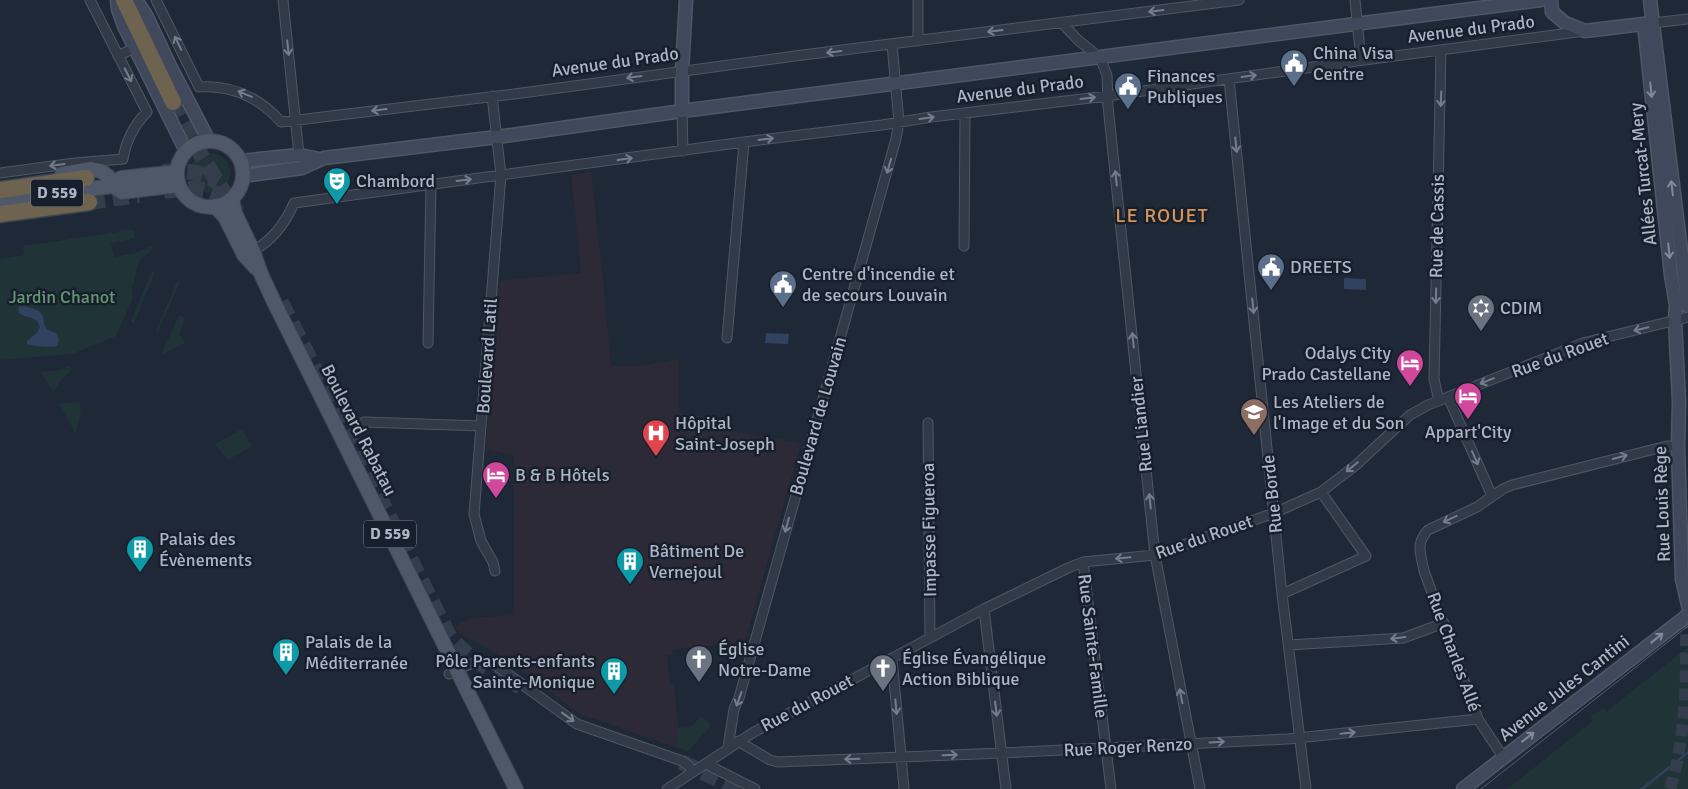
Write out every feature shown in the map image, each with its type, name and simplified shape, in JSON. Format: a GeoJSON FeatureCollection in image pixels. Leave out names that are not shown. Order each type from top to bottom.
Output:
{"type":"FeatureCollection","features":[{"type":"Feature","properties":{"kind":"highway"},"geometry":{"type":"LineString","coordinates":[[125,0],[175,102]]}},
{"type":"Feature","properties":{"kind":"highway"},"geometry":{"type":"LineString","coordinates":[[0,190],[86,178]]}},
{"type":"Feature","properties":{"kind":"highway"},"geometry":{"type":"LineString","coordinates":[[0,214],[89,202]]}},
{"type":"Feature","properties":{"kind":"main road"},"geometry":{"type":"LineString","coordinates":[[117,0],[118,10],[186,151]]}},
{"type":"Feature","properties":{"kind":"main road"},"geometry":{"type":"LineString","coordinates":[[136,0],[146,15],[170,66],[209,140]]}},
{"type":"Feature","properties":{"kind":"main road"},"geometry":{"type":"LineString","coordinates":[[682,111],[686,0]]}},
{"type":"Feature","properties":{"kind":"main road","name":"Avenue du Prado"},"geometry":{"type":"LineString","coordinates":[[241,161],[299,155],[319,159],[497,137],[682,111],[1541,0]]}},
{"type":"Feature","properties":{"kind":"main road","name":"Avenue du Prado"},"geometry":{"type":"LineString","coordinates":[[1552,0],[1552,12],[1564,24],[1585,31],[1648,23]]}},
{"type":"Feature","properties":{"kind":"main road"},"geometry":{"type":"LineString","coordinates":[[1648,23],[1650,0]]}},
{"type":"Feature","properties":{"kind":"main road","name":"Allées Turcat-Mery"},"geometry":{"type":"LineString","coordinates":[[1648,23],[1688,306]]}},
{"type":"Feature","properties":{"kind":"main road","name":"Allées Turcat-Mery"},"geometry":{"type":"LineString","coordinates":[[1648,23],[1671,275],[1676,305],[1682,318]]}},
{"type":"Feature","properties":{"kind":"main road"},"geometry":{"type":"LineString","coordinates":[[209,140],[225,144],[231,148],[241,161],[243,176],[239,190],[232,199],[216,206],[202,206],[185,195],[178,179],[180,161],[186,151],[209,140]]}},
{"type":"Feature","properties":{"kind":"main road","name":"Avenue du Prado"},"geometry":{"type":"LineString","coordinates":[[243,176],[302,168],[319,159]]}},
{"type":"Feature","properties":{"kind":"main road"},"geometry":{"type":"LineString","coordinates":[[0,184],[91,169],[101,171],[109,178],[113,186]]}},
{"type":"Feature","properties":{"kind":"main road","name":"D 559"},"geometry":{"type":"LineString","coordinates":[[0,200],[113,186],[121,178],[178,179]]}},
{"type":"Feature","properties":{"kind":"main road","name":"Boulevard Rabatau"},"geometry":{"type":"LineString","coordinates":[[232,199],[235,212],[253,251],[260,274],[453,672],[516,789]]}},
{"type":"Feature","properties":{"kind":"main road","name":"Boulevard Rabatau"},"geometry":{"type":"LineString","coordinates":[[216,206],[225,217],[244,255],[260,274]]}},
{"type":"Feature","properties":{"kind":"main road","name":"Rue Louis Rège"},"geometry":{"type":"LineString","coordinates":[[1682,318],[1678,446],[1682,578],[1688,605]]}},
{"type":"Feature","properties":{"kind":"main road","name":"Rue Louis Rège"},"geometry":{"type":"LineString","coordinates":[[1679,402],[1684,444],[1686,564]]}},
{"type":"Feature","properties":{"kind":"main road","name":"Avenue Jules Cantini"},"geometry":{"type":"LineString","coordinates":[[1463,789],[1688,615]]}},
{"type":"Feature","properties":{"kind":"main road","name":"Boulevard Rabatau"},"geometry":{"type":"LineString","coordinates":[[503,764],[504,789]]}},
{"type":"Feature","properties":{"kind":"street"},"geometry":{"type":"LineString","coordinates":[[0,173],[122,159],[132,133],[147,112],[90,0]]}},
{"type":"Feature","properties":{"kind":"street","name":"Avenue du Prado"},"geometry":{"type":"LineString","coordinates":[[156,0],[199,87],[223,87],[241,92],[266,106],[282,122],[1239,0]]}},
{"type":"Feature","properties":{"kind":"street"},"geometry":{"type":"LineString","coordinates":[[283,0],[299,155]]}},
{"type":"Feature","properties":{"kind":"street"},"geometry":{"type":"LineString","coordinates":[[918,0],[918,41]]}},
{"type":"Feature","properties":{"kind":"street"},"geometry":{"type":"LineString","coordinates":[[1355,0],[1361,60]]}},
{"type":"Feature","properties":{"kind":"street","name":"Avenue du Prado"},"geometry":{"type":"LineString","coordinates":[[1648,23],[1688,18]]}},
{"type":"Feature","properties":{"kind":"street","name":"Avenue du Prado"},"geometry":{"type":"LineString","coordinates":[[1062,23],[1078,40],[1100,58]]}},
{"type":"Feature","properties":{"kind":"street","name":"Avenue du Prado"},"geometry":{"type":"LineString","coordinates":[[253,251],[280,230],[294,203],[1585,31]]}},
{"type":"Feature","properties":{"kind":"street"},"geometry":{"type":"LineString","coordinates":[[892,45],[895,84]]}},
{"type":"Feature","properties":{"kind":"street"},"geometry":{"type":"LineString","coordinates":[[118,56],[136,47]]}},
{"type":"Feature","properties":{"kind":"street","name":"Rue de Cassis"},"geometry":{"type":"LineString","coordinates":[[1441,50],[1434,379],[1492,496]]}},
{"type":"Feature","properties":{"kind":"street","name":"Rue Liandier"},"geometry":{"type":"LineString","coordinates":[[1100,58],[1107,75],[1107,96],[1155,555],[1200,789]]}},
{"type":"Feature","properties":{"kind":"street","name":"Rue Borde"},"geometry":{"type":"LineString","coordinates":[[1229,79],[1282,594],[1306,789]]}},
{"type":"Feature","properties":{"kind":"street","name":"Boulevard de Louvain"},"geometry":{"type":"LineString","coordinates":[[728,747],[734,709],[744,682],[896,139],[899,122],[895,84]]}},
{"type":"Feature","properties":{"kind":"street"},"geometry":{"type":"LineString","coordinates":[[492,96],[497,137]]}},
{"type":"Feature","properties":{"kind":"street"},"geometry":{"type":"LineString","coordinates":[[682,111],[683,151]]}},
{"type":"Feature","properties":{"kind":"street"},"geometry":{"type":"LineString","coordinates":[[964,246],[965,114]]}},
{"type":"Feature","properties":{"kind":"street","name":"Boulevard Latil"},"geometry":{"type":"LineString","coordinates":[[495,571],[493,562],[481,541],[474,514],[501,175],[497,137]]}},
{"type":"Feature","properties":{"kind":"street"},"geometry":{"type":"LineString","coordinates":[[727,338],[744,142]]}},
{"type":"Feature","properties":{"kind":"street"},"geometry":{"type":"LineString","coordinates":[[428,343],[431,184]]}},
{"type":"Feature","properties":{"kind":"street","name":"Rue du Rouet"},"geometry":{"type":"LineString","coordinates":[[667,789],[738,741],[930,637],[1083,562],[1155,555],[1274,512],[1321,492],[1356,465],[1410,415],[1443,399],[1583,343],[1682,318]]}},
{"type":"Feature","properties":{"kind":"street"},"geometry":{"type":"LineString","coordinates":[[364,422],[481,426]]}},
{"type":"Feature","properties":{"kind":"street","name":"Impasse Figueroa"},"geometry":{"type":"LineString","coordinates":[[928,423],[930,637]]}},
{"type":"Feature","properties":{"kind":"street"},"geometry":{"type":"LineString","coordinates":[[1492,496],[1503,488],[1512,485],[1667,446],[1678,446]]}},
{"type":"Feature","properties":{"kind":"street"},"geometry":{"type":"LineString","coordinates":[[1282,594],[1366,556],[1321,492]]}},
{"type":"Feature","properties":{"kind":"street","name":"Rue Charles Allé"},"geometry":{"type":"LineString","coordinates":[[1492,496],[1477,507],[1428,530],[1422,536],[1419,545],[1424,571],[1478,719],[1503,757]]}},
{"type":"Feature","properties":{"kind":"street","name":"Rue Sainte-Famille"},"geometry":{"type":"LineString","coordinates":[[1083,562],[1111,789]]}},
{"type":"Feature","properties":{"kind":"street"},"geometry":{"type":"LineString","coordinates":[[984,609],[1006,789]]}},
{"type":"Feature","properties":{"kind":"street"},"geometry":{"type":"LineString","coordinates":[[1289,645],[1403,638],[1444,623]]}},
{"type":"Feature","properties":{"kind":"street"},"geometry":{"type":"LineString","coordinates":[[892,658],[904,789]]}},
{"type":"Feature","properties":{"kind":"street"},"geometry":{"type":"LineString","coordinates":[[453,672],[479,660],[486,660],[505,670],[577,724],[682,761],[693,772]]}},
{"type":"Feature","properties":{"kind":"street","name":"Rue Roger Renzo"},"geometry":{"type":"LineString","coordinates":[[738,741],[770,760],[778,762],[1300,738],[1478,719]]}},
{"type":"Feature","properties":{"kind":"street"},"geometry":{"type":"LineString","coordinates":[[706,764],[755,789]]}},
{"type":"Feature","properties":{"kind":"shaded area","name":"Hôpital Saint-Joseph"},"geometry":{"type":"Polygon","coordinates":[[[591,172],[611,366],[642,366],[677,359],[679,360],[679,413],[733,420],[732,431],[801,443],[743,649],[725,644],[672,649],[673,655],[667,655],[670,685],[674,685],[679,733],[675,747],[580,714],[498,654],[459,633],[455,626],[471,618],[514,615],[514,455],[486,449],[497,289],[500,289],[500,281],[511,280],[511,278],[581,273],[571,175],[591,172]]]}},
{"type":"Feature","properties":{"kind":"green space"},"geometry":{"type":"Polygon","coordinates":[[[214,153],[221,156],[227,162],[230,173],[229,181],[221,190],[214,193],[206,193],[199,190],[191,181],[190,169],[193,162],[202,154],[214,153]]]}},
{"type":"Feature","properties":{"kind":"green space","name":"Jardin Chanot"},"geometry":{"type":"Polygon","coordinates":[[[123,229],[134,230],[135,233],[133,239],[111,243],[114,257],[136,253],[151,246],[154,248],[139,261],[132,289],[132,300],[116,336],[72,354],[0,360],[0,259],[24,255],[23,246],[118,232],[123,229]]]}},
{"type":"Feature","properties":{"kind":"green space"},"geometry":{"type":"Polygon","coordinates":[[[152,271],[155,272],[134,323],[131,321],[152,271]]]}},
{"type":"Feature","properties":{"kind":"green space"},"geometry":{"type":"Polygon","coordinates":[[[177,281],[180,282],[157,333],[156,332],[177,281]]]}},
{"type":"Feature","properties":{"kind":"green space"},"geometry":{"type":"Polygon","coordinates":[[[179,315],[185,318],[179,334],[185,343],[161,355],[179,315]]]}},
{"type":"Feature","properties":{"kind":"green space"},"geometry":{"type":"Polygon","coordinates":[[[69,365],[72,370],[62,379],[53,392],[41,372],[61,370],[69,365]]]}},
{"type":"Feature","properties":{"kind":"green space"},"geometry":{"type":"Polygon","coordinates":[[[80,403],[81,411],[76,434],[59,404],[80,403]]]}},
{"type":"Feature","properties":{"kind":"green space"},"geometry":{"type":"Polygon","coordinates":[[[242,429],[252,446],[228,460],[215,444],[242,429]]]}},
{"type":"Feature","properties":{"kind":"green space"},"geometry":{"type":"Polygon","coordinates":[[[1688,647],[1688,789],[1507,789],[1593,721],[1590,717],[1604,708],[1606,712],[1688,647]]]}},
{"type":"Feature","properties":{"kind":"green space"},"geometry":{"type":"Polygon","coordinates":[[[702,716],[711,726],[688,751],[675,747],[678,738],[678,728],[690,727],[702,716]]]}},
{"type":"Feature","properties":{"kind":"water"},"geometry":{"type":"Polygon","coordinates":[[[1344,278],[1366,279],[1366,290],[1344,289],[1344,278]]]}},
{"type":"Feature","properties":{"kind":"water"},"geometry":{"type":"Polygon","coordinates":[[[21,306],[40,312],[45,327],[56,333],[59,340],[57,346],[27,344],[27,341],[37,333],[40,327],[39,323],[34,319],[19,313],[18,307],[21,306]]]}},
{"type":"Feature","properties":{"kind":"water"},"geometry":{"type":"Polygon","coordinates":[[[766,333],[789,334],[788,344],[765,343],[766,333]]]}},
{"type":"Feature","properties":{"kind":"water"},"geometry":{"type":"Polygon","coordinates":[[[1688,751],[1688,754],[1644,789],[1640,789],[1688,751]]]}},
{"type":"Feature","properties":{"kind":"tunnel"},"geometry":{"type":"LineString","coordinates":[[173,102],[202,157],[237,213]]}},
{"type":"Feature","properties":{"kind":"tunnel"},"geometry":{"type":"LineString","coordinates":[[163,172],[192,172],[218,182]]}},
{"type":"Feature","properties":{"kind":"tunnel"},"geometry":{"type":"LineString","coordinates":[[164,191],[198,189],[215,193],[230,203]]}},
{"type":"Feature","properties":{"kind":"tunnel"},"geometry":{"type":"LineString","coordinates":[[89,202],[139,195]]}},
{"type":"Feature","properties":{"kind":"tunnel"},"geometry":{"type":"LineString","coordinates":[[281,302],[449,636],[464,652],[521,687]]}},
{"type":"Feature","properties":{"kind":"tunnel"},"geometry":{"type":"LineString","coordinates":[[1670,789],[1676,767],[1683,723],[1686,677],[1686,609]]}},
{"type":"Feature","properties":{"kind":"tunnel"},"geometry":{"type":"LineString","coordinates":[[681,762],[739,789]]}},
{"type":"Feature","properties":{"kind":"tram line"},"geometry":{"type":"LineString","coordinates":[[1481,789],[1688,626]]}},
{"type":"Feature","properties":{"kind":"place","name":"China Visa Centre"},"geometry":{"type":"Point","coordinates":[1294,87]}},
{"type":"Feature","properties":{"kind":"place","name":"Finances Publiques"},"geometry":{"type":"Point","coordinates":[1128,110]}},
{"type":"Feature","properties":{"kind":"place","name":"Chambord"},"geometry":{"type":"Point","coordinates":[337,205]}},
{"type":"Feature","properties":{"kind":"place","name":"DREETS"},"geometry":{"type":"Point","coordinates":[1271,291]}},
{"type":"Feature","properties":{"kind":"place","name":"Centre d'incendie et de secours Louvain"},"geometry":{"type":"Point","coordinates":[783,308]}},
{"type":"Feature","properties":{"kind":"place","name":"CDIM"},"geometry":{"type":"Point","coordinates":[1481,332]}},
{"type":"Feature","properties":{"kind":"place","name":"Odalys City Prado Castellane"},"geometry":{"type":"Point","coordinates":[1410,387]}},
{"type":"Feature","properties":{"kind":"place","name":"Appart'City"},"geometry":{"type":"Point","coordinates":[1468,420]}},
{"type":"Feature","properties":{"kind":"place","name":"Les Ateliers de l'Image et du Son"},"geometry":{"type":"Point","coordinates":[1254,436]}},
{"type":"Feature","properties":{"kind":"place","name":"Hôpital Saint-Joseph"},"geometry":{"type":"Point","coordinates":[656,457]}},
{"type":"Feature","properties":{"kind":"place","name":"B & B Hôtels"},"geometry":{"type":"Point","coordinates":[496,499]}},
{"type":"Feature","properties":{"kind":"place","name":"Palais des Évènements"},"geometry":{"type":"Point","coordinates":[140,573]}},
{"type":"Feature","properties":{"kind":"place","name":"Bâtiment De Vernejoul"},"geometry":{"type":"Point","coordinates":[630,585]}},
{"type":"Feature","properties":{"kind":"place","name":"Palais de la Méditerranée"},"geometry":{"type":"Point","coordinates":[286,676]}},
{"type":"Feature","properties":{"kind":"place","name":"Église Notre-Dame"},"geometry":{"type":"Point","coordinates":[699,683]}},
{"type":"Feature","properties":{"kind":"place","name":"Église Évangélique Action Biblique"},"geometry":{"type":"Point","coordinates":[883,692]}},
{"type":"Feature","properties":{"kind":"place","name":"Pôle Parents-enfants Sainte-Monique"},"geometry":{"type":"Point","coordinates":[614,695]}},
{"type":"Feature","properties":{"kind":"district","name":"LE ROUET"},"geometry":{"type":"Point","coordinates":[1162,215]}}]}
